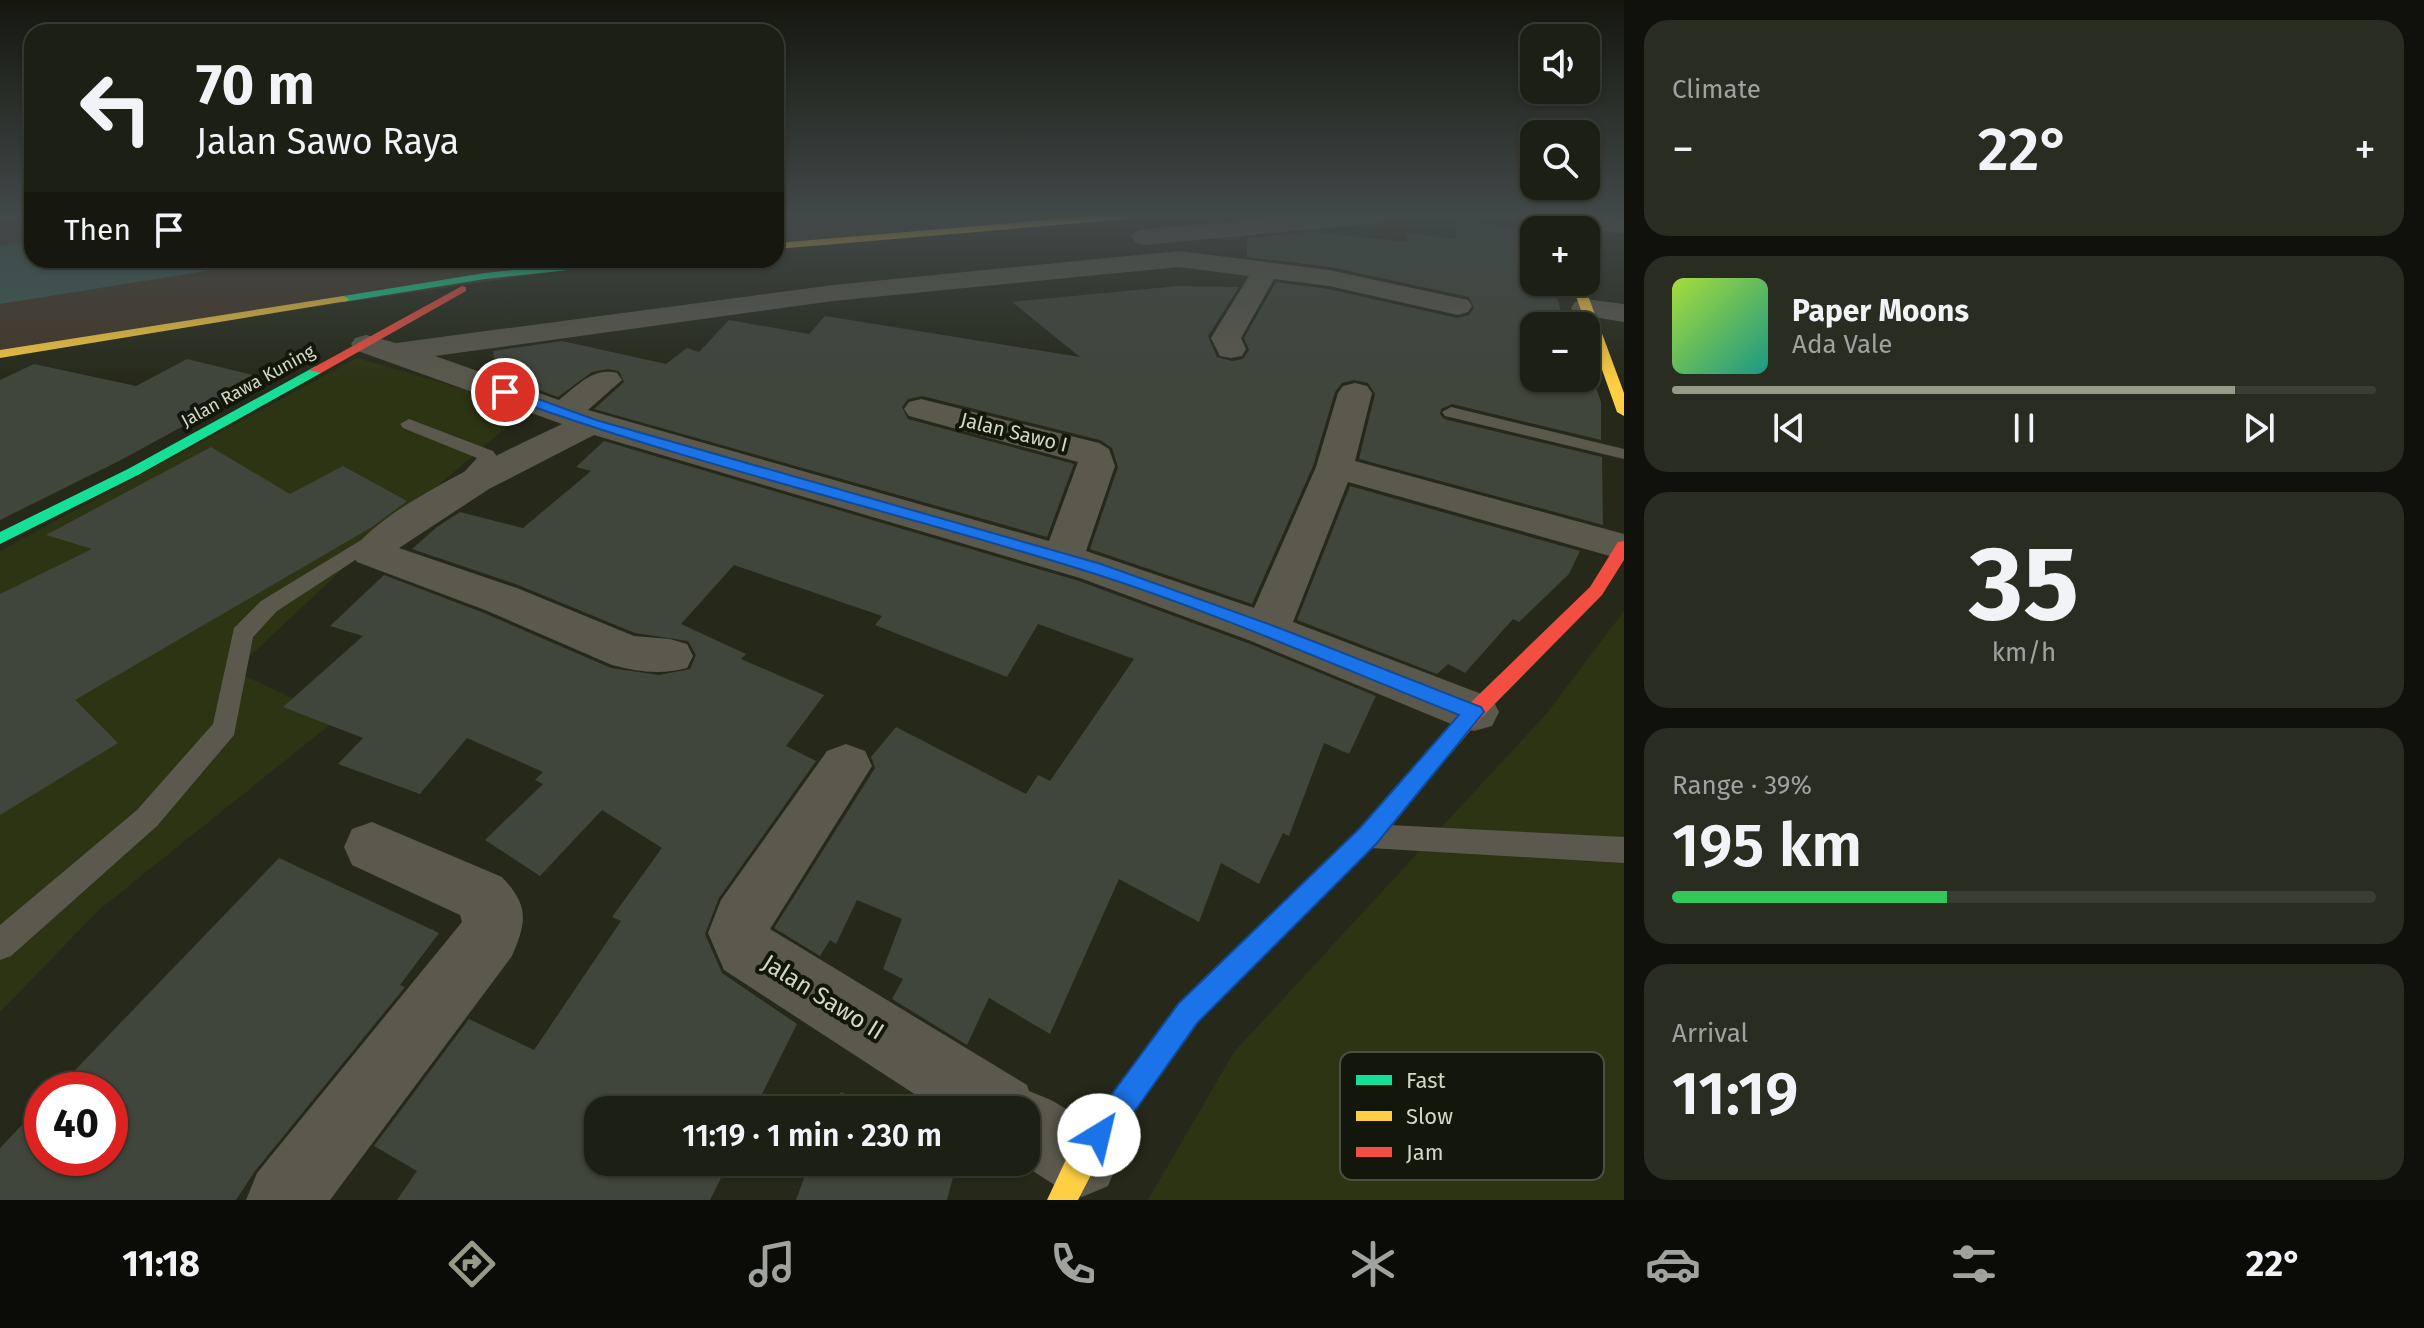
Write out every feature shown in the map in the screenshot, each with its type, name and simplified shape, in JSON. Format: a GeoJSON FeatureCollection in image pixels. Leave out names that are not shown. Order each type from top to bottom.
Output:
{"type":"FeatureCollection","features":[{"type":"Feature","properties":{"kind":"street","name":"Jalan Rawa Kuning"},"geometry":{"type":"LineString","coordinates":[[0,539],[390,338],[492,272]]}},
{"type":"Feature","properties":{"kind":"street"},"geometry":{"type":"LineString","coordinates":[[0,354],[522,272]]}},
{"type":"Feature","properties":{"kind":"street"},"geometry":{"type":"LineString","coordinates":[[787,283],[843,272]]}},
{"type":"Feature","properties":{"kind":"street"},"geometry":{"type":"LineString","coordinates":[[390,338],[874,272]]}},
{"type":"Feature","properties":{"kind":"street"},"geometry":{"type":"LineString","coordinates":[[787,283],[967,272]]}},
{"type":"Feature","properties":{"kind":"street"},"geometry":{"type":"LineString","coordinates":[[1231,349],[1226,338],[1264,272]]}},
{"type":"Feature","properties":{"kind":"street"},"geometry":{"type":"LineString","coordinates":[[1287,272],[1458,306]]}},
{"type":"Feature","properties":{"kind":"street"},"geometry":{"type":"LineString","coordinates":[[1581,296],[1624,412]]}},
{"type":"Feature","properties":{"kind":"street"},"geometry":{"type":"LineString","coordinates":[[1583,296],[1624,313]]}},
{"type":"Feature","properties":{"kind":"street"},"geometry":{"type":"LineString","coordinates":[[390,338],[473,311]]}},
{"type":"Feature","properties":{"kind":"street"},"geometry":{"type":"LineString","coordinates":[[390,338],[577,418],[1063,558],[1267,630],[1474,712]]}},
{"type":"Feature","properties":{"kind":"street"},"geometry":{"type":"LineString","coordinates":[[606,380],[577,418],[386,537],[372,553],[501,599],[629,653],[670,656]]}},
{"type":"Feature","properties":{"kind":"street"},"geometry":{"type":"LineString","coordinates":[[1267,630],[1335,467],[1355,393]]}},
{"type":"Feature","properties":{"kind":"street","name":"Jalan Sawo I"},"geometry":{"type":"LineString","coordinates":[[921,409],[1086,451],[1096,457],[1097,466],[1063,558]]}},
{"type":"Feature","properties":{"kind":"street"},"geometry":{"type":"LineString","coordinates":[[1057,1161],[1188,1013],[1368,835],[1474,712],[1596,591],[1624,546],[1335,467]]}},
{"type":"Feature","properties":{"kind":"street","name":"Jalan Sawo II"},"geometry":{"type":"LineString","coordinates":[[846,766],[742,920],[739,933],[746,949],[980,1096]]}},
{"type":"Feature","properties":{"kind":"street"},"geometry":{"type":"LineString","coordinates":[[284,1200],[490,935],[494,911],[481,896],[372,847]]}},
{"type":"Feature","properties":{"kind":"lane"},"geometry":{"type":"LineString","coordinates":[[1451,412],[1624,454]]}},
{"type":"Feature","properties":{"kind":"lane"},"geometry":{"type":"LineString","coordinates":[[0,945],[147,818],[225,728],[242,634],[269,606],[478,472],[486,462],[487,455],[409,424]]}},
{"type":"Feature","properties":{"kind":"lane"},"geometry":{"type":"LineString","coordinates":[[1368,835],[1624,850]]}},
{"type":"Feature","properties":{"kind":"shaded area"},"geometry":{"type":"Polygon","coordinates":[[[200,272],[553,272],[0,353],[0,304],[200,272]]]}},
{"type":"Feature","properties":{"kind":"shaded area"},"geometry":{"type":"Polygon","coordinates":[[[357,358],[529,408],[369,544],[234,671],[337,719],[100,909],[0,1012],[0,551],[357,358]]]}},
{"type":"Feature","properties":{"kind":"shaded area"},"geometry":{"type":"Polygon","coordinates":[[[1624,611],[1624,1200],[1148,1200],[1234,1052],[1547,713],[1624,611]]]}},
{"type":"Feature","properties":{"kind":"water"},"geometry":{"type":"Polygon","coordinates":[[[0,272],[201,272],[0,304],[0,272]]]}},
{"type":"Feature","properties":{"kind":"building"},"geometry":{"type":"Polygon","coordinates":[[[1353,272],[1520,272],[1520,296],[1557,296],[1561,312],[1520,312],[1520,392],[1598,392],[1601,402],[1601,440],[1452,404],[1441,409],[1440,414],[1444,419],[1602,457],[1603,525],[1359,459],[1375,394],[1368,383],[1354,380],[1342,383],[1335,392],[1313,466],[1252,604],[1090,549],[1118,467],[1112,448],[1100,440],[922,396],[908,399],[902,407],[908,419],[1074,464],[1047,537],[594,409],[624,382],[619,371],[608,369],[592,372],[558,397],[497,375],[493,351],[562,341],[666,364],[687,348],[699,352],[729,320],[809,334],[825,316],[1080,357],[1012,302],[1178,286],[1239,287],[1208,336],[1217,357],[1232,361],[1243,359],[1249,350],[1244,338],[1276,282],[1328,289],[1457,318],[1469,315],[1474,308],[1469,297],[1353,272]]]}},
{"type":"Feature","properties":{"kind":"building"},"geometry":{"type":"Polygon","coordinates":[[[187,359],[270,379],[119,461],[0,520],[0,380],[34,364],[136,386],[187,359]]]}},
{"type":"Feature","properties":{"kind":"building"},"geometry":{"type":"Polygon","coordinates":[[[604,441],[1079,581],[1250,644],[1376,696],[1349,754],[1324,743],[1289,836],[1283,833],[1259,884],[1221,863],[1199,922],[1119,879],[1050,1034],[989,998],[967,1045],[892,999],[903,979],[883,969],[902,919],[857,900],[836,944],[830,940],[820,956],[774,928],[875,768],[871,757],[896,727],[1026,794],[1038,775],[1050,781],[1134,659],[1038,624],[1007,677],[875,625],[882,616],[734,565],[681,624],[746,654],[741,659],[824,695],[786,746],[816,761],[719,898],[705,934],[722,973],[797,1024],[761,1096],[584,1096],[584,1176],[722,1176],[710,1200],[397,1200],[417,1171],[374,1146],[469,1019],[534,1050],[621,921],[612,917],[662,848],[602,810],[540,876],[485,840],[543,784],[535,780],[543,772],[467,738],[420,794],[338,764],[363,738],[283,707],[363,636],[330,626],[384,575],[484,613],[611,668],[659,675],[690,669],[696,655],[688,641],[635,633],[518,585],[412,549],[460,512],[523,528],[591,471],[576,467],[604,441]]]}},
{"type":"Feature","properties":{"kind":"building"},"geometry":{"type":"Polygon","coordinates":[[[211,447],[290,494],[343,466],[407,501],[372,527],[75,700],[118,743],[0,815],[0,594],[92,549],[46,535],[211,447]]]}},
{"type":"Feature","properties":{"kind":"building"},"geometry":{"type":"Polygon","coordinates":[[[1350,486],[1580,551],[1569,574],[1519,622],[1513,619],[1465,673],[1448,664],[1437,674],[1297,620],[1350,486]]]}},
{"type":"Feature","properties":{"kind":"building"},"geometry":{"type":"Polygon","coordinates":[[[279,858],[439,933],[400,985],[405,987],[255,1171],[236,1200],[0,1200],[0,1148],[24,1123],[24,1176],[128,1176],[128,1072],[73,1072],[279,858]]]}},
{"type":"Feature","properties":{"kind":"building"},"geometry":{"type":"Polygon","coordinates":[[[805,1176],[953,1176],[947,1200],[796,1200],[805,1176]]]}},
{"type":"Feature","properties":{"kind":"traffic: fast"},"geometry":{"type":"LineString","coordinates":[[343,299],[522,272]]}},
{"type":"Feature","properties":{"kind":"traffic: fast"},"geometry":{"type":"LineString","coordinates":[[0,539],[133,472],[316,370]]}},
{"type":"Feature","properties":{"kind":"traffic: slow"},"geometry":{"type":"LineString","coordinates":[[1582,296],[1624,412]]}},
{"type":"Feature","properties":{"kind":"traffic: slow"},"geometry":{"type":"LineString","coordinates":[[0,354],[343,299]]}},
{"type":"Feature","properties":{"kind":"traffic: slow"},"geometry":{"type":"LineString","coordinates":[[1062,1200],[1082,1160],[1188,1013],[1284,918]]}},
{"type":"Feature","properties":{"kind":"traffic: jam"},"geometry":{"type":"LineString","coordinates":[[316,370],[462,289]]}},
{"type":"Feature","properties":{"kind":"traffic: jam"},"geometry":{"type":"LineString","coordinates":[[1284,918],[1368,835],[1474,712],[1596,591],[1624,546]]}},
{"type":"Feature","properties":{"kind":"route"},"geometry":{"type":"LineString","coordinates":[[505,392],[591,423],[1095,568],[1267,630],[1474,712],[1368,835],[1188,1013],[1099,1135]]}}]}
